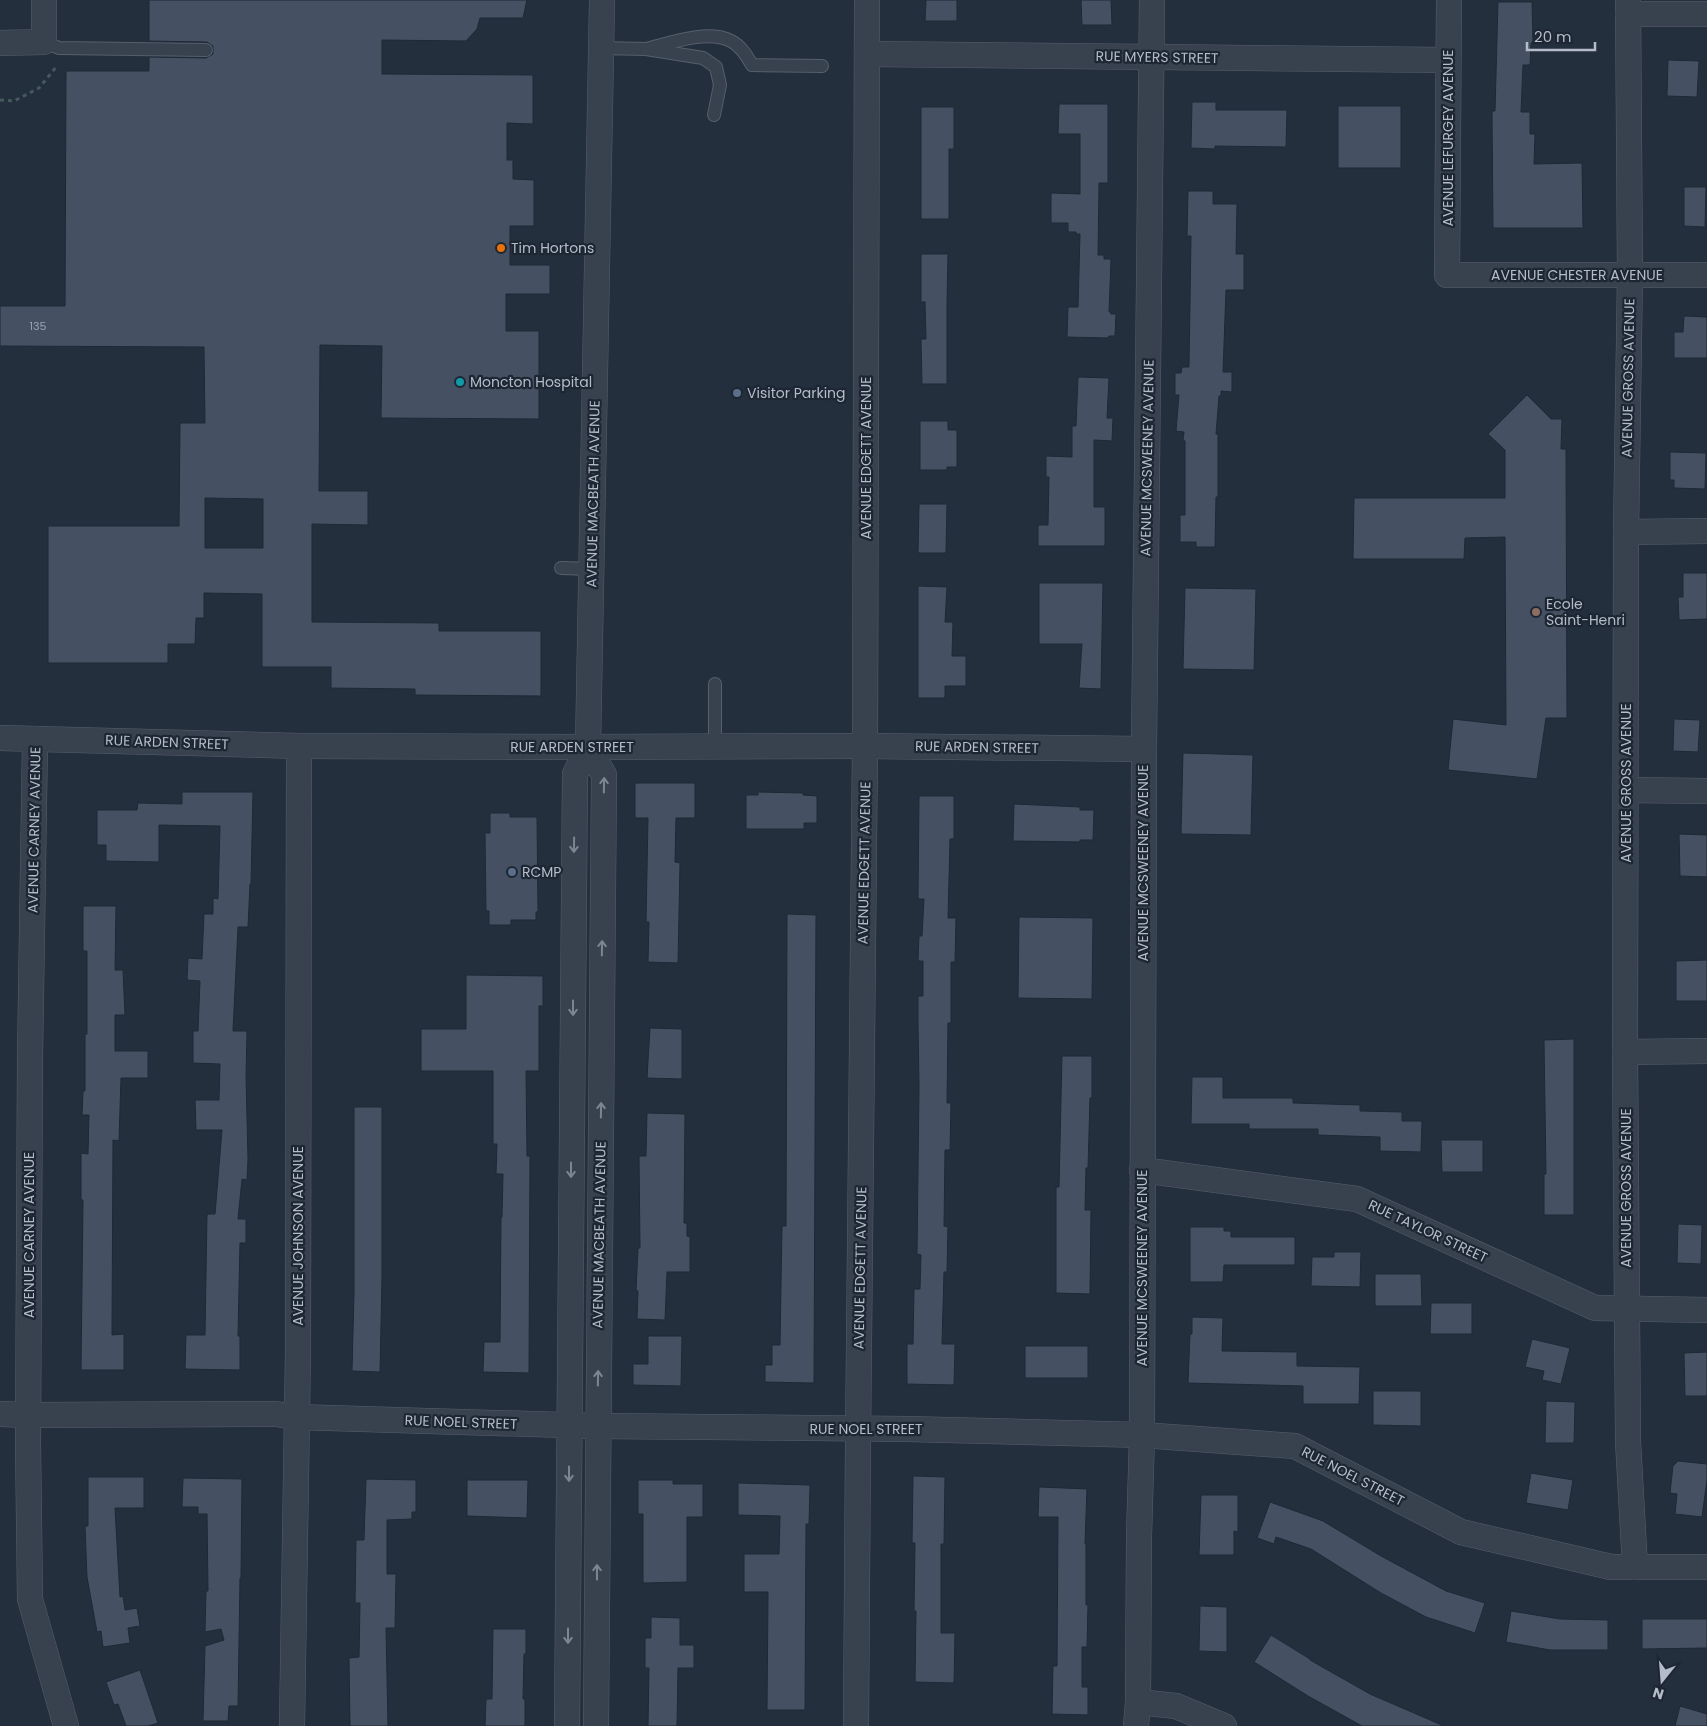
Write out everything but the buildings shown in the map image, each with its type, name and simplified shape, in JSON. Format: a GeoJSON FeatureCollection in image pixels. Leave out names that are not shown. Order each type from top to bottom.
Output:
{"type":"FeatureCollection","features":[{"type":"Feature","properties":{"kind":"street"},"geometry":{"type":"LineString","coordinates":[[0,43],[44,42],[44,0]]}},
{"type":"Feature","properties":{"kind":"street","name":"AVENUE MACBEATH AVENUE"},"geometry":{"type":"LineString","coordinates":[[567,1726],[575,774],[588,747],[602,0]]}},
{"type":"Feature","properties":{"kind":"street","name":"AVENUE EDGETT AVENUE"},"geometry":{"type":"LineString","coordinates":[[856,1726],[866,746],[867,0]]}},
{"type":"Feature","properties":{"kind":"street","name":"AVENUE MCSWEENEY AVENUE"},"geometry":{"type":"LineString","coordinates":[[1137,1714],[1142,1435],[1144,749],[1152,0]]}},
{"type":"Feature","properties":{"kind":"street","name":"AVENUE LEFURGEY AVENUE"},"geometry":{"type":"LineString","coordinates":[[1447,275],[1449,0]]}},
{"type":"Feature","properties":{"kind":"street"},"geometry":{"type":"LineString","coordinates":[[1628,7],[1707,14]]}},
{"type":"Feature","properties":{"kind":"street","name":"AVENUE GROSS AVENUE"},"geometry":{"type":"LineString","coordinates":[[1628,7],[1630,274],[1626,532],[1624,1052],[1628,1441],[1635,1567]]}},
{"type":"Feature","properties":{"kind":"street","name":"RUE MYERS STREET"},"geometry":{"type":"LineString","coordinates":[[866,54],[1448,60]]}},
{"type":"Feature","properties":{"kind":"street","name":"AVENUE CHESTER AVENUE"},"geometry":{"type":"LineString","coordinates":[[1447,275],[1707,275]]}},
{"type":"Feature","properties":{"kind":"street"},"geometry":{"type":"LineString","coordinates":[[1626,532],[1707,531]]}},
{"type":"Feature","properties":{"kind":"street","name":"RUE ARDEN STREET"},"geometry":{"type":"LineString","coordinates":[[0,738],[300,746],[866,746],[1144,749]]}},
{"type":"Feature","properties":{"kind":"street","name":"AVENUE CARNEY AVENUE"},"geometry":{"type":"LineString","coordinates":[[35,739],[30,1059],[28,1415],[30,1599],[66,1726]]}},
{"type":"Feature","properties":{"kind":"street","name":"AVENUE JOHNSON AVENUE"},"geometry":{"type":"LineString","coordinates":[[292,1726],[300,746]]}},
{"type":"Feature","properties":{"kind":"street","name":"AVENUE MACBEATH AVENUE"},"geometry":{"type":"LineString","coordinates":[[588,747],[604,775],[597,1426],[596,1726]]}},
{"type":"Feature","properties":{"kind":"street"},"geometry":{"type":"LineString","coordinates":[[1626,790],[1707,791]]}},
{"type":"Feature","properties":{"kind":"street"},"geometry":{"type":"LineString","coordinates":[[573,980],[602,982]]}},
{"type":"Feature","properties":{"kind":"street"},"geometry":{"type":"LineString","coordinates":[[1624,1052],[1707,1051]]}},
{"type":"Feature","properties":{"kind":"street","name":"RUE TAYLOR STREET"},"geometry":{"type":"LineString","coordinates":[[1142,1170],[1357,1199],[1595,1308],[1707,1310]]}},
{"type":"Feature","properties":{"kind":"street","name":"RUE NOEL STREET"},"geometry":{"type":"LineString","coordinates":[[0,1414],[276,1414],[597,1426],[908,1429],[1142,1435],[1295,1446],[1462,1532],[1611,1567],[1707,1567]]}},
{"type":"Feature","properties":{"kind":"street"},"geometry":{"type":"LineString","coordinates":[[1137,1714],[1176,1706],[1224,1726]]}},
{"type":"Feature","properties":{"kind":"lane"},"geometry":{"type":"LineString","coordinates":[[646,48],[704,36],[719,37],[732,41],[744,52],[752,65],[822,66]]}},
{"type":"Feature","properties":{"kind":"lane"},"geometry":{"type":"LineString","coordinates":[[44,42],[59,48],[206,50]]}},
{"type":"Feature","properties":{"kind":"lane"},"geometry":{"type":"LineString","coordinates":[[601,48],[646,48],[702,58],[716,67],[720,85],[714,115]]}},
{"type":"Feature","properties":{"kind":"lane"},"geometry":{"type":"LineString","coordinates":[[561,568],[592,569]]}},
{"type":"Feature","properties":{"kind":"lane"},"geometry":{"type":"LineString","coordinates":[[715,684],[715,747]]}},
{"type":"Feature","properties":{"kind":"path"},"geometry":{"type":"LineString","coordinates":[[0,100],[14,100],[39,88],[62,59],[75,58],[78,48]]}},
{"type":"Feature","properties":{"kind":"place","name":"Tim Hortons"},"geometry":{"type":"Point","coordinates":[501,248]}},
{"type":"Feature","properties":{"kind":"place","name":"Moncton Hospital"},"geometry":{"type":"Point","coordinates":[460,382]}},
{"type":"Feature","properties":{"kind":"place","name":"Visitor Parking"},"geometry":{"type":"Point","coordinates":[737,393]}},
{"type":"Feature","properties":{"kind":"place","name":"Ecole Saint-Henri"},"geometry":{"type":"Point","coordinates":[1536,612]}},
{"type":"Feature","properties":{"kind":"place","name":"RCMP"},"geometry":{"type":"Point","coordinates":[512,872]}}]}
